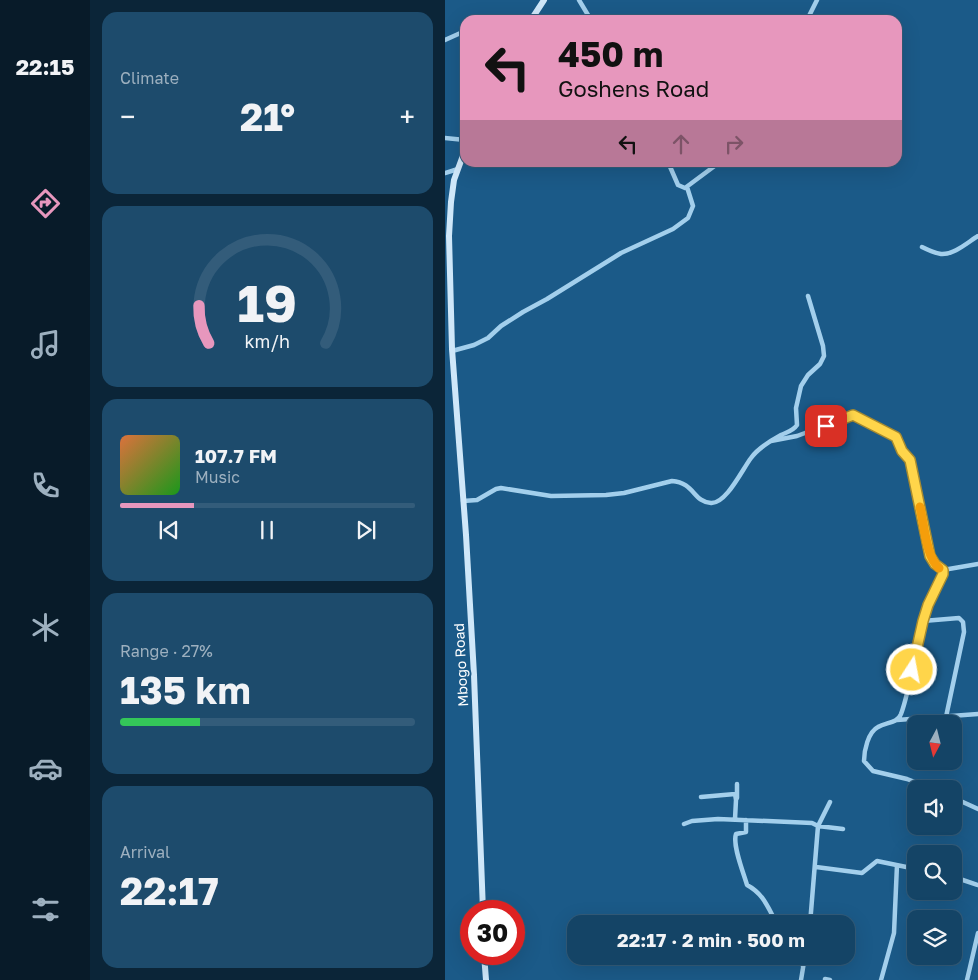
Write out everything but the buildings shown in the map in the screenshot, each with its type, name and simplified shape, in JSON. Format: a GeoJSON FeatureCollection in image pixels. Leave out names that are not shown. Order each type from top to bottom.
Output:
{"type":"FeatureCollection","features":[{"type":"Feature","properties":{"kind":"main road"},"geometry":{"type":"LineString","coordinates":[[534,15],[544,0]]}},
{"type":"Feature","properties":{"kind":"main road","name":"Mbogo Road"},"geometry":{"type":"LineString","coordinates":[[460,164],[452,192],[449,236],[452,352],[476,707],[483,900]]}},
{"type":"Feature","properties":{"kind":"main road"},"geometry":{"type":"LineString","coordinates":[[485,965],[486,980]]}},
{"type":"Feature","properties":{"kind":"street"},"geometry":{"type":"LineString","coordinates":[[579,0],[588,15]]}},
{"type":"Feature","properties":{"kind":"street"},"geometry":{"type":"LineString","coordinates":[[810,15],[817,0]]}},
{"type":"Feature","properties":{"kind":"street"},"geometry":{"type":"LineString","coordinates":[[445,40],[460,33]]}},
{"type":"Feature","properties":{"kind":"street"},"geometry":{"type":"LineString","coordinates":[[445,138],[460,140]]}},
{"type":"Feature","properties":{"kind":"street"},"geometry":{"type":"LineString","coordinates":[[670,167],[678,185],[683,188],[713,167]]}},
{"type":"Feature","properties":{"kind":"street"},"geometry":{"type":"LineString","coordinates":[[445,173],[458,170]]}},
{"type":"Feature","properties":{"kind":"street"},"geometry":{"type":"LineString","coordinates":[[452,352],[459,348],[475,345],[489,338],[501,326],[621,253],[673,229],[688,218],[693,206],[687,187]]}},
{"type":"Feature","properties":{"kind":"street"},"geometry":{"type":"LineString","coordinates":[[922,247],[940,254],[946,254],[978,236]]}},
{"type":"Feature","properties":{"kind":"street"},"geometry":{"type":"LineString","coordinates":[[463,501],[477,500],[501,488],[551,496],[606,495],[624,493],[672,481],[687,485],[701,500],[711,503],[717,502],[729,491],[755,452],[796,428],[796,408],[801,386],[808,375],[820,364],[823,356],[823,346],[808,296]]}},
{"type":"Feature","properties":{"kind":"street"},"geometry":{"type":"LineString","coordinates":[[771,441],[797,436],[853,415],[896,437],[902,451],[910,460],[930,556],[935,564],[943,570],[978,564]]}},
{"type":"Feature","properties":{"kind":"street"},"geometry":{"type":"LineString","coordinates":[[897,720],[909,690],[923,621],[943,570]]}},
{"type":"Feature","properties":{"kind":"street"},"geometry":{"type":"LineString","coordinates":[[923,621],[959,618],[963,622],[964,632],[946,715]]}},
{"type":"Feature","properties":{"kind":"street"},"geometry":{"type":"LineString","coordinates":[[963,715],[978,714]]}},
{"type":"Feature","properties":{"kind":"street"},"geometry":{"type":"LineString","coordinates":[[907,719],[897,720],[874,730],[869,739],[864,761],[873,771],[910,780]]}},
{"type":"Feature","properties":{"kind":"street"},"geometry":{"type":"LineString","coordinates":[[737,784],[735,814],[741,820]]}},
{"type":"Feature","properties":{"kind":"street"},"geometry":{"type":"LineString","coordinates":[[701,798],[735,794],[735,819]]}},
{"type":"Feature","properties":{"kind":"street"},"geometry":{"type":"LineString","coordinates":[[811,915],[818,826],[829,802]]}},
{"type":"Feature","properties":{"kind":"street"},"geometry":{"type":"LineString","coordinates":[[962,802],[978,809]]}},
{"type":"Feature","properties":{"kind":"street"},"geometry":{"type":"LineString","coordinates":[[684,824],[707,819],[735,819],[812,823],[818,826],[843,829]]}},
{"type":"Feature","properties":{"kind":"street"},"geometry":{"type":"LineString","coordinates":[[747,820],[746,832],[736,834],[738,854],[747,885],[757,890],[767,902],[771,915]]}},
{"type":"Feature","properties":{"kind":"street"},"geometry":{"type":"LineString","coordinates":[[816,868],[862,873],[877,861],[907,867]]}},
{"type":"Feature","properties":{"kind":"street"},"geometry":{"type":"LineString","coordinates":[[881,980],[893,933],[897,865]]}},
{"type":"Feature","properties":{"kind":"street"},"geometry":{"type":"LineString","coordinates":[[962,880],[978,885]]}},
{"type":"Feature","properties":{"kind":"street"},"geometry":{"type":"LineString","coordinates":[[967,980],[978,933]]}},
{"type":"Feature","properties":{"kind":"street"},"geometry":{"type":"LineString","coordinates":[[801,980],[804,967]]}},
{"type":"Feature","properties":{"kind":"slow traffic"},"geometry":{"type":"LineString","coordinates":[[920,507],[930,556],[939,568]]}},
{"type":"Feature","properties":{"kind":"route"},"geometry":{"type":"LineString","coordinates":[[826,426],[853,415],[896,437],[902,451],[910,460],[930,556],[938,568],[943,570],[923,621],[912,670]]}}]}
